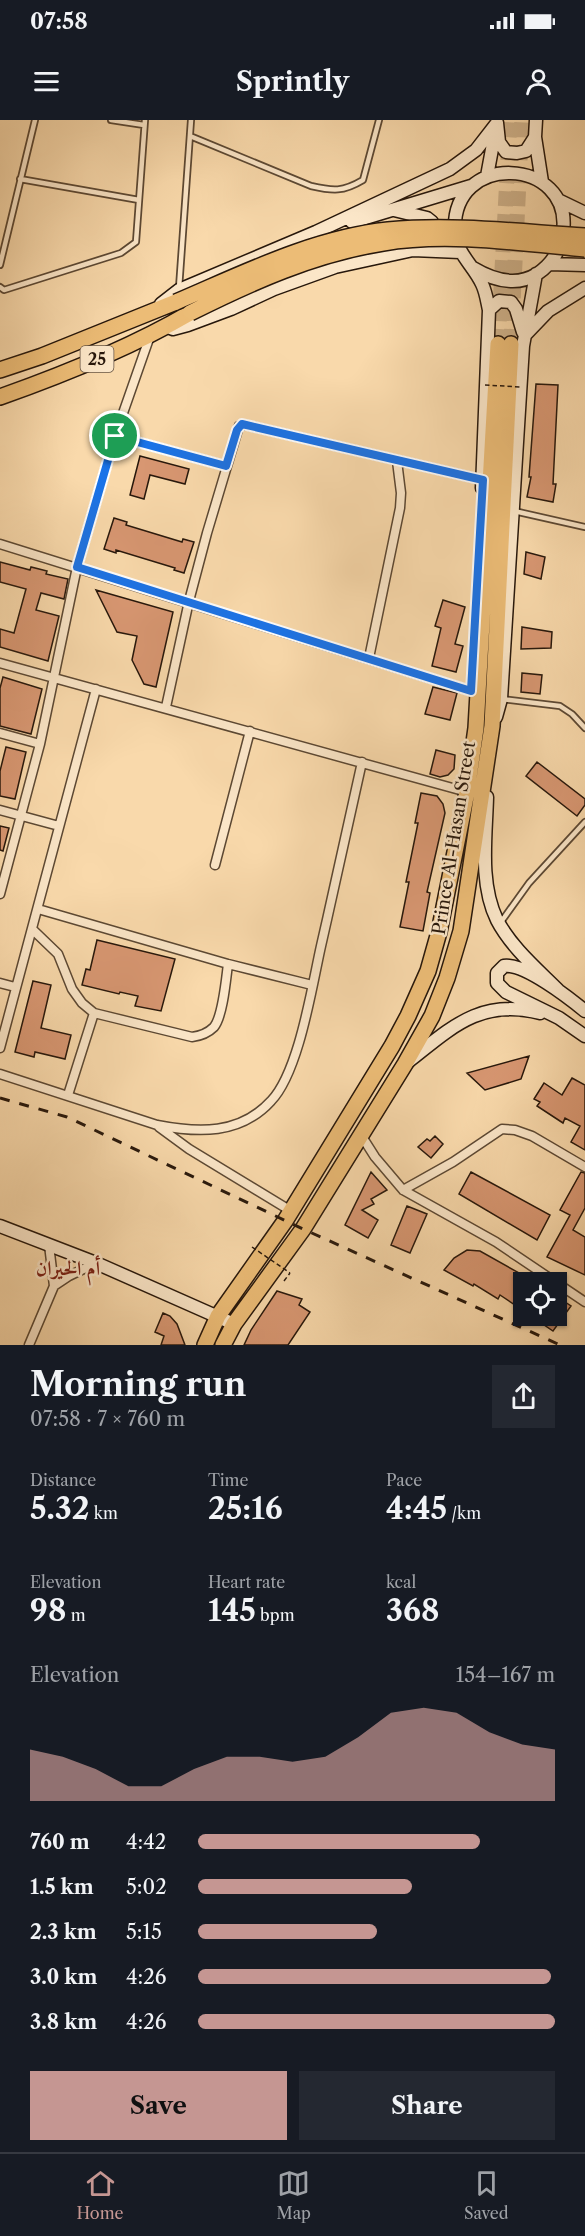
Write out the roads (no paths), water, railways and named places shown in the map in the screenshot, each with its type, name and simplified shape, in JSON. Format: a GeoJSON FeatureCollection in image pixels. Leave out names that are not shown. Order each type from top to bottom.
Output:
{"type":"FeatureCollection","features":[{"type":"Feature","properties":{"kind":"highway"},"geometry":{"type":"LineString","coordinates":[[177,296],[270,261],[363,234],[441,227],[585,236]]}},
{"type":"Feature","properties":{"kind":"highway","name":"25"},"geometry":{"type":"LineString","coordinates":[[0,397],[63,375],[269,275],[308,261],[384,242],[440,238],[585,249]]}},
{"type":"Feature","properties":{"kind":"highway","name":"25"},"geometry":{"type":"LineString","coordinates":[[0,370],[42,357],[145,315],[177,296]]}},
{"type":"Feature","properties":{"kind":"highway","name":"Prince Al-Hasan Street"},"geometry":{"type":"LineString","coordinates":[[224,1345],[234,1324],[301,1232],[405,1064],[432,1016],[447,978],[461,931],[488,762],[484,727],[505,344]]}},
{"type":"Feature","properties":{"kind":"highway","name":"Prince Al-Hasan Street"},"geometry":{"type":"LineString","coordinates":[[205,1345],[218,1316],[288,1217],[392,1046],[428,971],[439,932],[467,792],[484,727]]}},
{"type":"Feature","properties":{"kind":"highway"},"geometry":{"type":"LineString","coordinates":[[288,1217],[301,1232]]}},
{"type":"Feature","properties":{"kind":"main road"},"geometry":{"type":"LineString","coordinates":[[536,120],[535,137],[542,182]]}},
{"type":"Feature","properties":{"kind":"main road"},"geometry":{"type":"LineString","coordinates":[[497,122],[499,142],[506,152],[526,151],[535,137]]}},
{"type":"Feature","properties":{"kind":"main road"},"geometry":{"type":"LineString","coordinates":[[487,176],[497,122]]}},
{"type":"Feature","properties":{"kind":"main road"},"geometry":{"type":"LineString","coordinates":[[316,232],[450,170],[476,150],[497,122]]}},
{"type":"Feature","properties":{"kind":"main road","name":"25"},"geometry":{"type":"LineString","coordinates":[[177,296],[316,232],[471,186],[487,176],[506,171],[525,174],[542,182],[558,200],[564,222],[561,244],[549,264],[536,274],[520,280],[504,281],[487,277],[473,268],[460,252],[454,235],[454,217],[460,200],[471,186]]}},
{"type":"Feature","properties":{"kind":"main road"},"geometry":{"type":"LineString","coordinates":[[558,200],[585,213]]}},
{"type":"Feature","properties":{"kind":"main road"},"geometry":{"type":"LineString","coordinates":[[393,209],[427,218],[432,222],[435,231],[433,238],[421,249]]}},
{"type":"Feature","properties":{"kind":"main road"},"geometry":{"type":"LineString","coordinates":[[585,227],[581,242],[585,254]]}},
{"type":"Feature","properties":{"kind":"main road","name":"25"},"geometry":{"type":"LineString","coordinates":[[166,326],[172,329],[188,326],[274,289],[335,267],[402,251],[421,249],[460,252]]}},
{"type":"Feature","properties":{"kind":"main road"},"geometry":{"type":"LineString","coordinates":[[549,264],[585,265]]}},
{"type":"Feature","properties":{"kind":"main road"},"geometry":{"type":"LineString","coordinates":[[473,268],[482,283],[489,310],[483,480],[471,691],[484,727]]}},
{"type":"Feature","properties":{"kind":"main road"},"geometry":{"type":"LineString","coordinates":[[484,727],[501,699],[520,387],[525,336],[536,274]]}},
{"type":"Feature","properties":{"kind":"main road"},"geometry":{"type":"LineString","coordinates":[[525,336],[548,311],[585,288]]}},
{"type":"Feature","properties":{"kind":"main road"},"geometry":{"type":"LineString","coordinates":[[489,310],[499,301],[511,302],[516,309],[525,336]]}},
{"type":"Feature","properties":{"kind":"main road"},"geometry":{"type":"LineString","coordinates":[[488,762],[486,883],[490,900],[500,924],[520,952],[558,990]]}},
{"type":"Feature","properties":{"kind":"main road"},"geometry":{"type":"LineString","coordinates":[[582,1007],[558,990],[511,965],[500,969],[496,977],[500,987],[506,992],[559,1018],[585,1036]]}},
{"type":"Feature","properties":{"kind":"main road"},"geometry":{"type":"LineString","coordinates":[[405,1064],[452,1028],[474,1015],[492,1009],[518,1010],[559,1018]]}},
{"type":"Feature","properties":{"kind":"main road"},"geometry":{"type":"LineString","coordinates":[[0,1226],[96,1263],[234,1324]]}},
{"type":"Feature","properties":{"kind":"street"},"geometry":{"type":"LineString","coordinates":[[0,894],[40,744],[77,567],[115,436],[150,334]]}},
{"type":"Feature","properties":{"kind":"street"},"geometry":{"type":"LineString","coordinates":[[166,707],[189,602],[226,466],[237,430],[242,424],[483,480]]}},
{"type":"Feature","properties":{"kind":"street"},"geometry":{"type":"LineString","coordinates":[[115,436],[226,466]]}},
{"type":"Feature","properties":{"kind":"street"},"geometry":{"type":"LineString","coordinates":[[369,658],[400,508],[401,494],[397,461]]}},
{"type":"Feature","properties":{"kind":"street"},"geometry":{"type":"LineString","coordinates":[[0,544],[471,691]]}},
{"type":"Feature","properties":{"kind":"street"},"geometry":{"type":"LineString","coordinates":[[0,663],[467,792]]}},
{"type":"Feature","properties":{"kind":"street"},"geometry":{"type":"LineString","coordinates":[[0,1048],[96,689]]}},
{"type":"Feature","properties":{"kind":"street"},"geometry":{"type":"LineString","coordinates":[[215,865],[250,731]]}},
{"type":"Feature","properties":{"kind":"street"},"geometry":{"type":"LineString","coordinates":[[0,733],[40,744]]}},
{"type":"Feature","properties":{"kind":"street"},"geometry":{"type":"LineString","coordinates":[[0,1074],[156,1125],[183,1130],[222,1129],[245,1122],[262,1110],[283,1086],[302,1028],[362,762]]}},
{"type":"Feature","properties":{"kind":"street"},"geometry":{"type":"LineString","coordinates":[[0,810],[59,826]]}},
{"type":"Feature","properties":{"kind":"street"},"geometry":{"type":"LineString","coordinates":[[38,909],[312,986]]}},
{"type":"Feature","properties":{"kind":"street"},"geometry":{"type":"LineString","coordinates":[[33,929],[58,954],[72,989],[82,1003],[94,1013],[192,1037],[214,1027],[218,1019],[228,964]]}},
{"type":"Feature","properties":{"kind":"street"},"geometry":{"type":"LineString","coordinates":[[0,984],[15,987]]}},
{"type":"Feature","properties":{"kind":"street"},"geometry":{"type":"LineString","coordinates":[[68,1095],[94,1013]]}},
{"type":"Feature","properties":{"kind":"street"},"geometry":{"type":"LineString","coordinates":[[156,1125],[288,1217]]}},
{"type":"Feature","properties":{"kind":"street"},"geometry":{"type":"LineString","coordinates":[[403,1190],[453,1162],[502,1129],[532,1136],[585,1167]]}},
{"type":"Feature","properties":{"kind":"street"},"geometry":{"type":"LineString","coordinates":[[361,1135],[375,1157],[403,1190],[496,1242],[585,1301]]}},
{"type":"Feature","properties":{"kind":"street"},"geometry":{"type":"LineString","coordinates":[[29,1345],[54,1286],[49,1245]]}},
{"type":"Feature","properties":{"kind":"street"},"geometry":{"type":"LineString","coordinates":[[54,1286],[96,1263]]}},
{"type":"Feature","properties":{"kind":"lane"},"geometry":{"type":"LineString","coordinates":[[0,265],[34,120]]}},
{"type":"Feature","properties":{"kind":"lane"},"geometry":{"type":"LineString","coordinates":[[0,287],[4,290],[121,253],[136,242],[145,123],[111,120]]}},
{"type":"Feature","properties":{"kind":"lane"},"geometry":{"type":"LineString","coordinates":[[177,296],[191,120]]}},
{"type":"Feature","properties":{"kind":"lane"},"geometry":{"type":"LineString","coordinates":[[190,136],[311,186],[332,191],[349,188],[363,180],[379,120]]}},
{"type":"Feature","properties":{"kind":"lane"},"geometry":{"type":"LineString","coordinates":[[20,179],[139,200]]}},
{"type":"Feature","properties":{"kind":"lane"},"geometry":{"type":"LineString","coordinates":[[514,511],[585,527]]}},
{"type":"Feature","properties":{"kind":"lane"},"geometry":{"type":"LineString","coordinates":[[501,699],[553,704],[572,714],[585,728]]}},
{"type":"Feature","properties":{"kind":"lane"},"geometry":{"type":"LineString","coordinates":[[500,924],[529,883],[585,822]]}},
{"type":"Feature","properties":{"kind":"tunnel"},"geometry":{"type":"LineString","coordinates":[[498,344],[510,120]]}},
{"type":"Feature","properties":{"kind":"tunnel"},"geometry":{"type":"LineString","coordinates":[[511,344],[522,120]]}},
{"type":"Feature","properties":{"kind":"railway"},"geometry":{"type":"LineString","coordinates":[[0,1098],[67,1117],[303,1229],[560,1345]]}},
{"type":"Feature","properties":{"kind":"district","name":"أم الحيران"},"geometry":{"type":"Point","coordinates":[68,1268]}}]}
